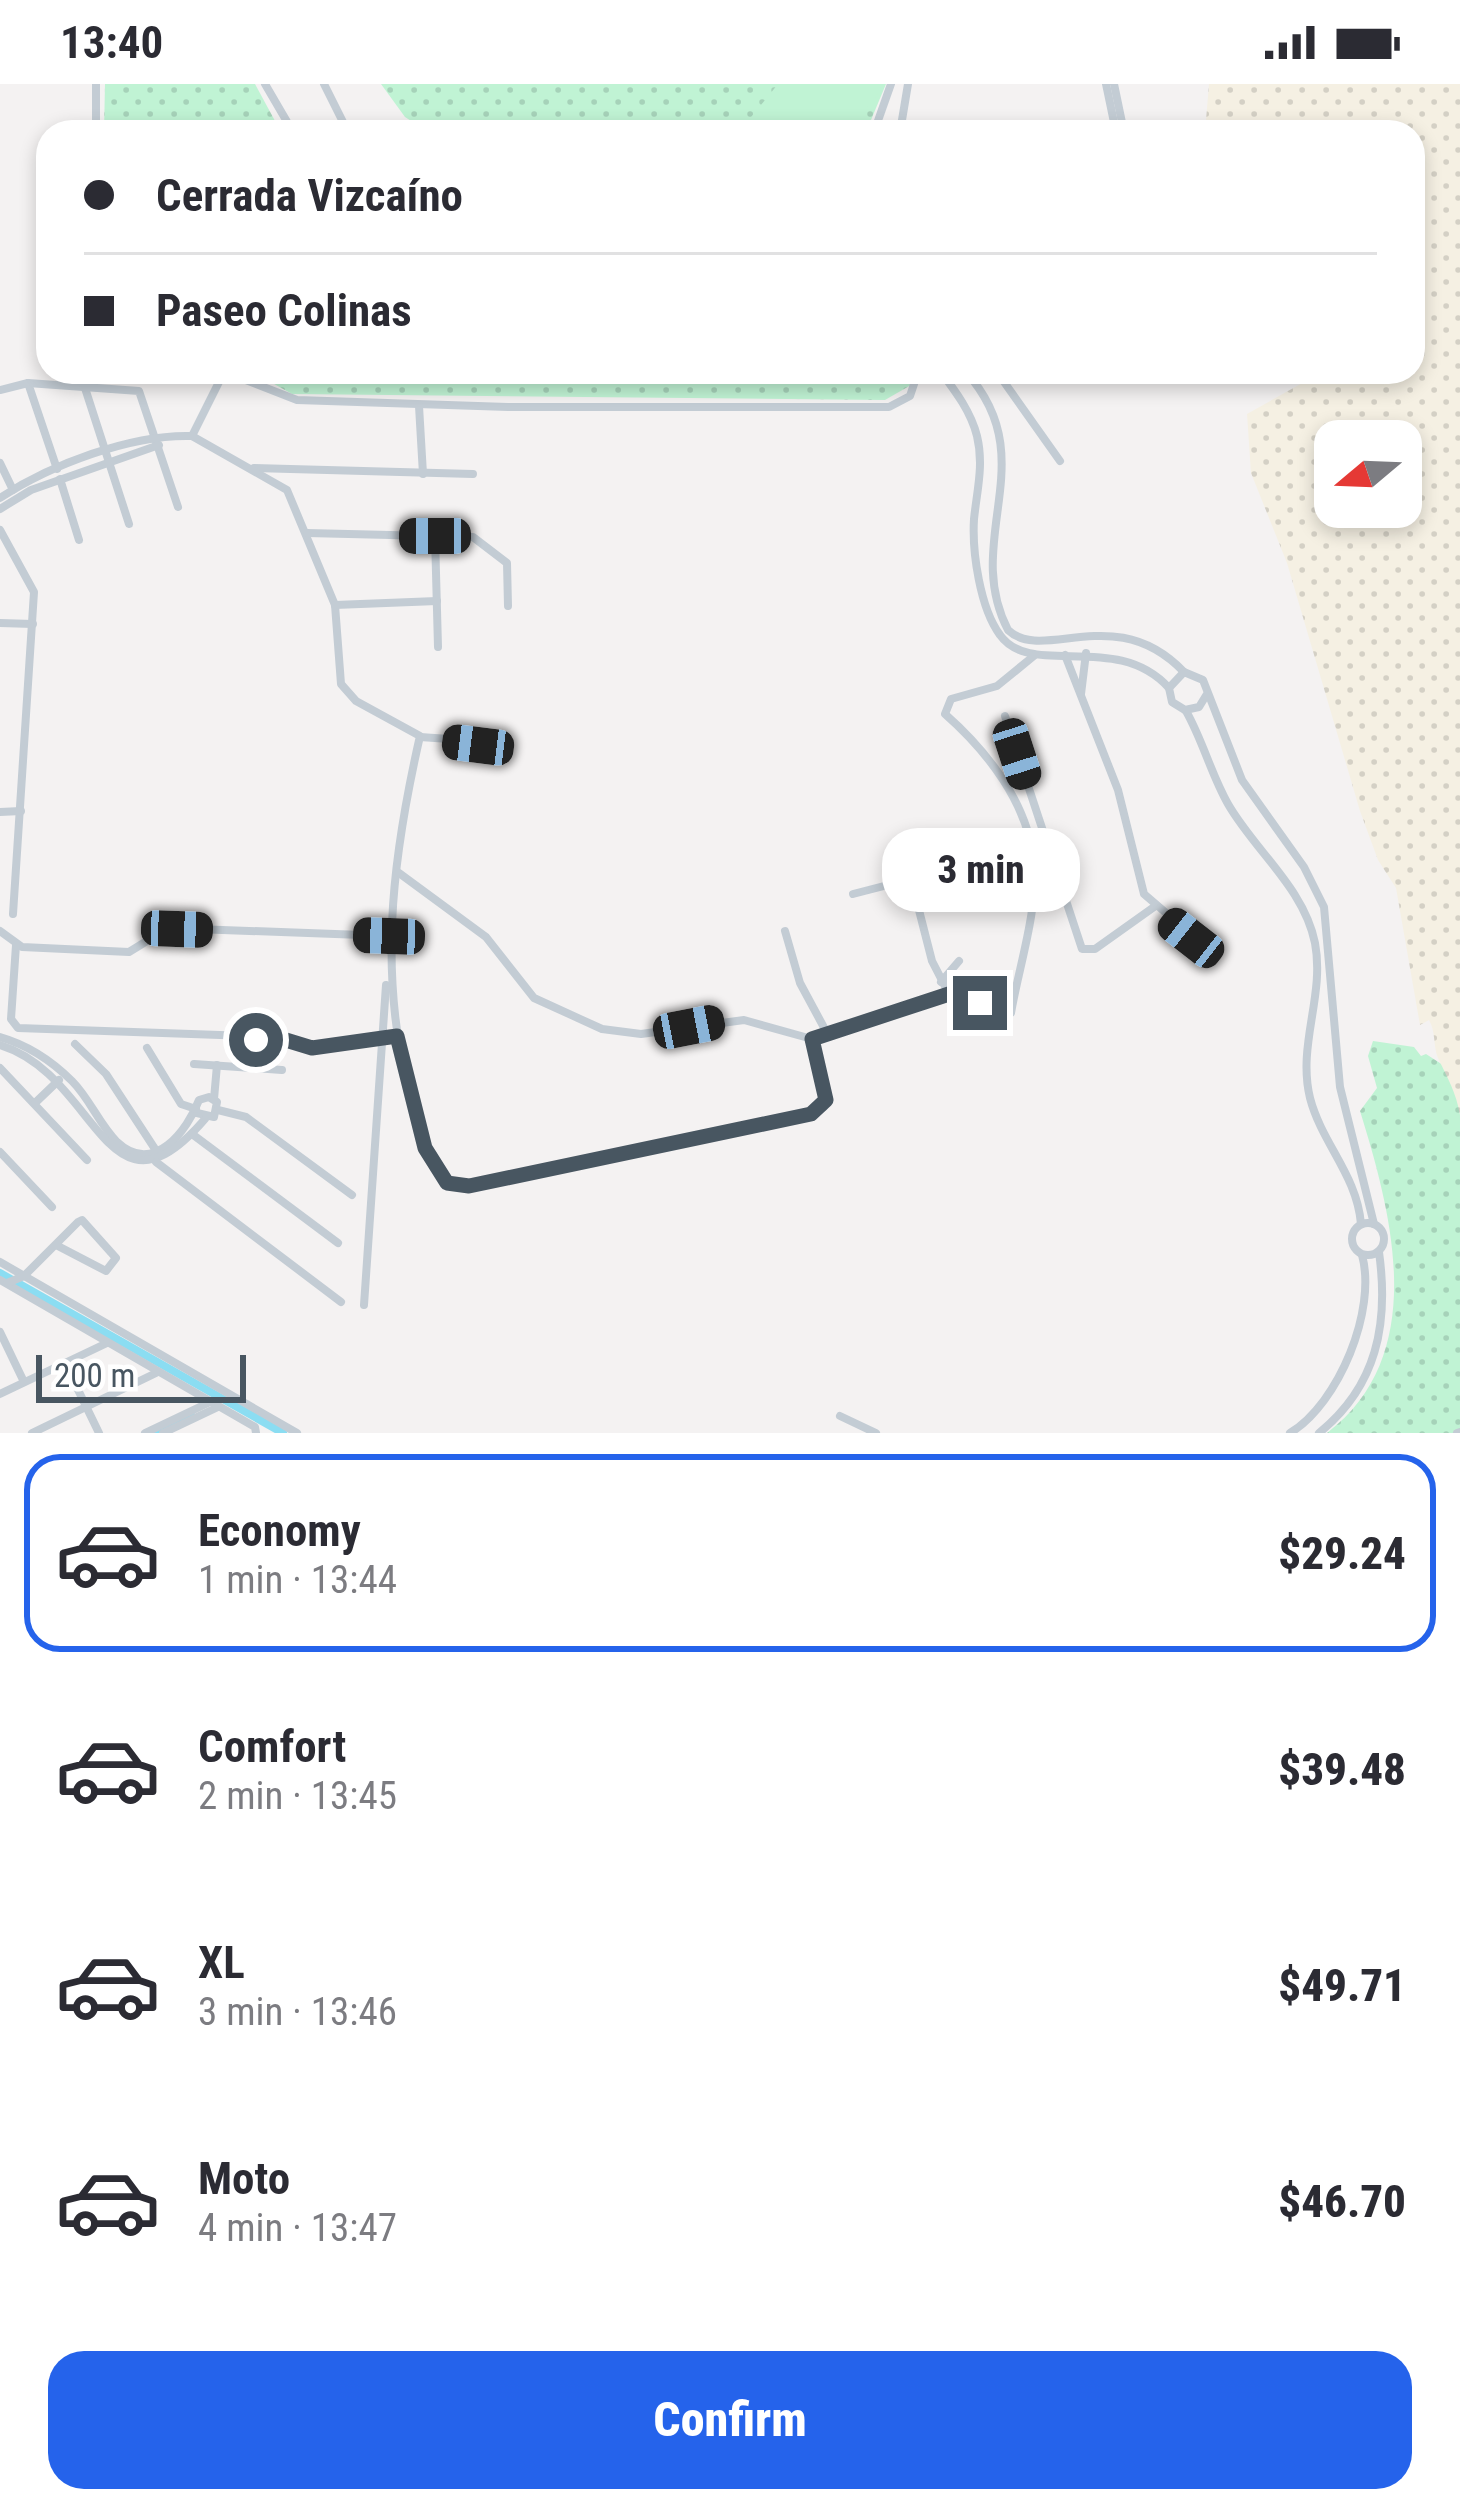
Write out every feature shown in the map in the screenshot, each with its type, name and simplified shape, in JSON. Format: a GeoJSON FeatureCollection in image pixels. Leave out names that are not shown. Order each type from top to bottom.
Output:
{"type":"FeatureCollection","features":[{"type":"Feature","properties":{"kind":"street"},"geometry":{"type":"LineString","coordinates":[[96,84],[96,120]]}},
{"type":"Feature","properties":{"kind":"street"},"geometry":{"type":"LineString","coordinates":[[265,84],[286,120]]}},
{"type":"Feature","properties":{"kind":"street"},"geometry":{"type":"LineString","coordinates":[[324,84],[342,120]]}},
{"type":"Feature","properties":{"kind":"street"},"geometry":{"type":"LineString","coordinates":[[878,120],[891,84]]}},
{"type":"Feature","properties":{"kind":"street"},"geometry":{"type":"LineString","coordinates":[[902,120],[908,84]]}},
{"type":"Feature","properties":{"kind":"street"},"geometry":{"type":"LineString","coordinates":[[1110,84],[1118,120]]}},
{"type":"Feature","properties":{"kind":"street"},"geometry":{"type":"LineString","coordinates":[[28,383],[79,540]]}},
{"type":"Feature","properties":{"kind":"street"},"geometry":{"type":"LineString","coordinates":[[0,390],[36,383]]}},
{"type":"Feature","properties":{"kind":"street"},"geometry":{"type":"LineString","coordinates":[[56,384],[139,391],[178,507]]}},
{"type":"Feature","properties":{"kind":"street"},"geometry":{"type":"LineString","coordinates":[[192,436],[218,384]]}},
{"type":"Feature","properties":{"kind":"street"},"geometry":{"type":"LineString","coordinates":[[249,384],[297,400],[419,406],[889,406],[910,396],[914,384]]}},
{"type":"Feature","properties":{"kind":"street"},"geometry":{"type":"LineString","coordinates":[[948,384],[977,436],[981,466],[975,543],[990,611],[1014,666],[1006,680]]}},
{"type":"Feature","properties":{"kind":"street"},"geometry":{"type":"LineString","coordinates":[[974,384],[990,407],[1004,448],[1004,489],[991,565],[1008,630],[1033,642],[1081,634],[1123,636],[1158,651],[1184,672],[1198,675],[1242,780],[1304,866],[1324,907],[1340,1088],[1374,1224],[1384,1236],[1379,1252],[1383,1303],[1378,1342],[1352,1401],[1319,1433]]}},
{"type":"Feature","properties":{"kind":"street"},"geometry":{"type":"LineString","coordinates":[[1005,384],[1060,461]]}},
{"type":"Feature","properties":{"kind":"street"},"geometry":{"type":"LineString","coordinates":[[84,385],[129,524]]}},
{"type":"Feature","properties":{"kind":"street"},"geometry":{"type":"LineString","coordinates":[[419,406],[423,474]]}},
{"type":"Feature","properties":{"kind":"street"},"geometry":{"type":"LineString","coordinates":[[0,498],[166,438],[192,436],[287,490],[335,605],[340,684],[356,701],[420,737],[508,743]]}},
{"type":"Feature","properties":{"kind":"street"},"geometry":{"type":"LineString","coordinates":[[0,463],[13,490]]}},
{"type":"Feature","properties":{"kind":"street"},"geometry":{"type":"LineString","coordinates":[[253,468],[473,474]]}},
{"type":"Feature","properties":{"kind":"street"},"geometry":{"type":"LineString","coordinates":[[0,509],[58,474]]}},
{"type":"Feature","properties":{"kind":"street"},"geometry":{"type":"LineString","coordinates":[[0,530],[33,582],[13,914]]}},
{"type":"Feature","properties":{"kind":"street"},"geometry":{"type":"LineString","coordinates":[[307,533],[473,537],[507,563],[508,606]]}},
{"type":"Feature","properties":{"kind":"street"},"geometry":{"type":"LineString","coordinates":[[435,536],[438,647]]}},
{"type":"Feature","properties":{"kind":"street"},"geometry":{"type":"LineString","coordinates":[[335,605],[437,601]]}},
{"type":"Feature","properties":{"kind":"street"},"geometry":{"type":"LineString","coordinates":[[0,623],[33,624]]}},
{"type":"Feature","properties":{"kind":"street"},"geometry":{"type":"LineString","coordinates":[[1004,640],[1034,656],[1086,652],[1132,662],[1169,688],[1172,702],[1185,710],[1225,799],[1291,889],[1314,939],[1318,977],[1305,1073],[1314,1112],[1351,1179],[1361,1225],[1352,1243],[1362,1255],[1365,1302],[1334,1390],[1290,1433]]}},
{"type":"Feature","properties":{"kind":"street"},"geometry":{"type":"LineString","coordinates":[[1081,701],[1086,652]]}},
{"type":"Feature","properties":{"kind":"street"},"geometry":{"type":"LineString","coordinates":[[1065,655],[1118,790],[1140,887],[1154,907],[1216,956]]}},
{"type":"Feature","properties":{"kind":"street"},"geometry":{"type":"LineString","coordinates":[[399,873],[486,937],[534,998],[580,1021],[641,1034],[744,1020],[812,1039],[949,994],[1010,1012],[1034,878],[1031,846],[991,757],[945,714],[956,696],[1006,680],[1034,656]]}},
{"type":"Feature","properties":{"kind":"street"},"geometry":{"type":"LineString","coordinates":[[1169,688],[1184,672]]}},
{"type":"Feature","properties":{"kind":"street"},"geometry":{"type":"LineString","coordinates":[[1185,710],[1199,707],[1207,694]]}},
{"type":"Feature","properties":{"kind":"street"},"geometry":{"type":"LineString","coordinates":[[1005,716],[1078,945],[1086,951],[1095,949],[1154,907]]}},
{"type":"Feature","properties":{"kind":"street"},"geometry":{"type":"LineString","coordinates":[[364,1305],[389,936],[410,770],[420,737]]}},
{"type":"Feature","properties":{"kind":"street"},"geometry":{"type":"LineString","coordinates":[[0,812],[21,811]]}},
{"type":"Feature","properties":{"kind":"street"},"geometry":{"type":"LineString","coordinates":[[853,894],[911,879],[941,982],[949,994]]}},
{"type":"Feature","properties":{"kind":"street"},"geometry":{"type":"LineString","coordinates":[[0,931],[16,945],[133,952],[169,928],[389,936]]}},
{"type":"Feature","properties":{"kind":"street"},"geometry":{"type":"LineString","coordinates":[[785,932],[800,983],[828,1036]]}},
{"type":"Feature","properties":{"kind":"street"},"geometry":{"type":"LineString","coordinates":[[16,945],[11,1019],[18,1028],[276,1037],[312,1048],[397,1036]]}},
{"type":"Feature","properties":{"kind":"street"},"geometry":{"type":"LineString","coordinates":[[941,982],[959,961]]}},
{"type":"Feature","properties":{"kind":"street"},"geometry":{"type":"LineString","coordinates":[[388,971],[397,1036],[419,1128],[436,1172],[447,1183],[469,1186],[811,1114],[824,1107],[826,1091],[812,1039]]}},
{"type":"Feature","properties":{"kind":"street"},"geometry":{"type":"LineString","coordinates":[[0,1041],[84,1101]]}},
{"type":"Feature","properties":{"kind":"street"},"geometry":{"type":"LineString","coordinates":[[0,1041],[49,1061],[118,1142],[140,1153],[156,1156],[176,1151],[192,1134],[203,1097],[214,1099]]}},
{"type":"Feature","properties":{"kind":"street"},"geometry":{"type":"LineString","coordinates":[[75,1044],[106,1073],[156,1156],[341,1302]]}},
{"type":"Feature","properties":{"kind":"street"},"geometry":{"type":"LineString","coordinates":[[147,1048],[181,1104],[199,1114]]}},
{"type":"Feature","properties":{"kind":"street"},"geometry":{"type":"LineString","coordinates":[[194,1064],[282,1070]]}},
{"type":"Feature","properties":{"kind":"street"},"geometry":{"type":"LineString","coordinates":[[218,1065],[214,1099],[218,1110]]}},
{"type":"Feature","properties":{"kind":"street"},"geometry":{"type":"LineString","coordinates":[[0,1068],[87,1160]]}},
{"type":"Feature","properties":{"kind":"street"},"geometry":{"type":"LineString","coordinates":[[34,1103],[59,1080]]}},
{"type":"Feature","properties":{"kind":"street"},"geometry":{"type":"LineString","coordinates":[[156,1156],[199,1114],[218,1110],[246,1117],[352,1196]]}},
{"type":"Feature","properties":{"kind":"street"},"geometry":{"type":"LineString","coordinates":[[192,1134],[338,1244]]}},
{"type":"Feature","properties":{"kind":"street"},"geometry":{"type":"LineString","coordinates":[[0,1152],[52,1207]]}},
{"type":"Feature","properties":{"kind":"street"},"geometry":{"type":"LineString","coordinates":[[4,1283],[23,1276],[56,1245],[83,1220],[116,1258],[106,1271],[56,1245]]}},
{"type":"Feature","properties":{"kind":"street"},"geometry":{"type":"LineString","coordinates":[[1361,1225],[1374,1224]]}},
{"type":"Feature","properties":{"kind":"street"},"geometry":{"type":"LineString","coordinates":[[1362,1255],[1379,1252]]}},
{"type":"Feature","properties":{"kind":"street"},"geometry":{"type":"LineString","coordinates":[[0,1262],[258,1423]]}},
{"type":"Feature","properties":{"kind":"street"},"geometry":{"type":"LineString","coordinates":[[4,1283],[214,1405],[295,1433]]}},
{"type":"Feature","properties":{"kind":"street"},"geometry":{"type":"LineString","coordinates":[[0,1332],[24,1382]]}},
{"type":"Feature","properties":{"kind":"street"},"geometry":{"type":"LineString","coordinates":[[0,1394],[106,1342]]}},
{"type":"Feature","properties":{"kind":"street"},"geometry":{"type":"LineString","coordinates":[[65,1363],[99,1433]]}},
{"type":"Feature","properties":{"kind":"street"},"geometry":{"type":"LineString","coordinates":[[32,1433],[157,1373]]}},
{"type":"Feature","properties":{"kind":"street"},"geometry":{"type":"LineString","coordinates":[[1334,1390],[1352,1401]]}},
{"type":"Feature","properties":{"kind":"street"},"geometry":{"type":"LineString","coordinates":[[146,1433],[214,1405]]}},
{"type":"Feature","properties":{"kind":"street"},"geometry":{"type":"LineString","coordinates":[[164,1433],[214,1405]]}},
{"type":"Feature","properties":{"kind":"street"},"geometry":{"type":"LineString","coordinates":[[840,1416],[876,1433]]}},
{"type":"Feature","properties":{"kind":"green space"},"geometry":{"type":"Polygon","coordinates":[[[105,84],[255,84],[274,120],[104,120],[105,84]]]}},
{"type":"Feature","properties":{"kind":"green space"},"geometry":{"type":"Polygon","coordinates":[[[381,84],[886,84],[871,120],[405,117],[381,84]]]}},
{"type":"Feature","properties":{"kind":"green space"},"geometry":{"type":"Polygon","coordinates":[[[778,84],[882,84],[872,102],[847,120],[749,120],[778,84]]]}},
{"type":"Feature","properties":{"kind":"green space"},"geometry":{"type":"Polygon","coordinates":[[[274,384],[911,385],[885,400],[292,394],[274,384]]]}},
{"type":"Feature","properties":{"kind":"green space"},"geometry":{"type":"Polygon","coordinates":[[[1373,1041],[1414,1047],[1421,1056],[1426,1054],[1460,1076],[1460,1433],[1327,1433],[1359,1401],[1380,1364],[1391,1324],[1391,1238],[1360,1111],[1377,1088],[1368,1056],[1373,1041]]]}},
{"type":"Feature","properties":{"kind":"sand"},"geometry":{"type":"Polygon","coordinates":[[[1209,84],[1460,84],[1460,1115],[1429,1020],[1420,1025],[1396,888],[1378,860],[1360,811],[1287,563],[1251,473],[1247,414],[1301,384],[1425,384],[1425,120],[1206,120],[1209,84]]]}},
{"type":"Feature","properties":{"kind":"waterway"},"geometry":{"type":"LineString","coordinates":[[0,1273],[283,1433]]}},
{"type":"Feature","properties":{"kind":"waterway"},"geometry":{"type":"LineString","coordinates":[[155,1433],[191,1415]]}},
{"type":"Feature","properties":{"kind":"route"},"geometry":{"type":"LineString","coordinates":[[256,1040],[276,1037],[312,1048],[397,1036],[430,1161],[447,1183],[459,1187],[811,1114],[824,1107],[826,1100],[812,1039],[949,994],[980,1003]]}}]}
